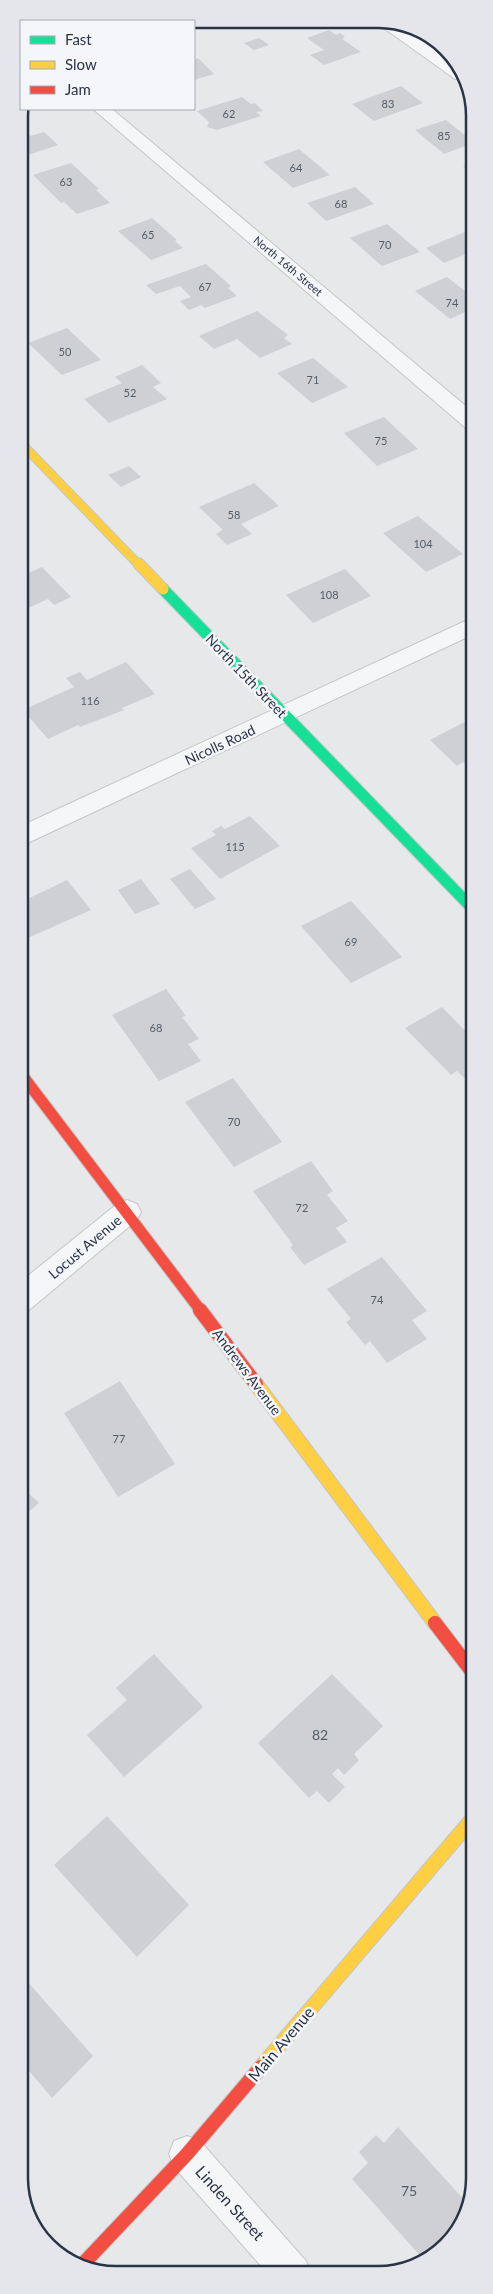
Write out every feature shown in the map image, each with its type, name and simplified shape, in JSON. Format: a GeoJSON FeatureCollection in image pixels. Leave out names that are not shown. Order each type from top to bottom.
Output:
{"type":"FeatureCollection","features":[{"type":"Feature","properties":{"kind":"street"},"geometry":{"type":"LineString","coordinates":[[398,30],[452,69]]}},
{"type":"Feature","properties":{"kind":"street","name":"North 16th Street"},"geometry":{"type":"LineString","coordinates":[[103,110],[466,417]]}},
{"type":"Feature","properties":{"kind":"street","name":"North 15th Street"},"geometry":{"type":"LineString","coordinates":[[28,450],[283,716],[466,901]]}},
{"type":"Feature","properties":{"kind":"street","name":"Nicolls Road"},"geometry":{"type":"LineString","coordinates":[[28,834],[466,629]]}},
{"type":"Feature","properties":{"kind":"street","name":"Andrews Avenue"},"geometry":{"type":"LineString","coordinates":[[28,1084],[127,1212],[465,1662]]}},
{"type":"Feature","properties":{"kind":"street","name":"Locust Avenue"},"geometry":{"type":"LineString","coordinates":[[28,1294],[127,1212]]}},
{"type":"Feature","properties":{"kind":"street","name":"Main Avenue"},"geometry":{"type":"LineString","coordinates":[[86,2261],[187,2154],[465,1827]]}},
{"type":"Feature","properties":{"kind":"street","name":"Linden Street"},"geometry":{"type":"LineString","coordinates":[[187,2154],[286,2266]]}},
{"type":"Feature","properties":{"kind":"building"},"geometry":{"type":"Polygon","coordinates":[[[329,30],[336,35],[340,33],[345,37],[342,39],[361,52],[324,65],[310,55],[324,50],[307,38],[329,30]]]}},
{"type":"Feature","properties":{"kind":"building"},"geometry":{"type":"Polygon","coordinates":[[[259,38],[269,45],[254,50],[244,43],[259,38]]]}},
{"type":"Feature","properties":{"kind":"building"},"geometry":{"type":"Polygon","coordinates":[[[198,58],[214,74],[195,80],[195,60],[198,58]]]}},
{"type":"Feature","properties":{"kind":"building"},"geometry":{"type":"Polygon","coordinates":[[[401,86],[423,103],[374,121],[352,104],[401,86]]]}},
{"type":"Feature","properties":{"kind":"building"},"geometry":{"type":"Polygon","coordinates":[[[242,97],[251,104],[255,103],[263,111],[256,112],[261,116],[217,130],[207,127],[209,122],[197,111],[242,97]]]}},
{"type":"Feature","properties":{"kind":"building"},"geometry":{"type":"Polygon","coordinates":[[[446,120],[466,136],[466,146],[444,154],[415,130],[446,120]]]}},
{"type":"Feature","properties":{"kind":"building"},"geometry":{"type":"Polygon","coordinates":[[[44,132],[58,145],[28,155],[28,134],[30,136],[44,132]]]}},
{"type":"Feature","properties":{"kind":"building"},"geometry":{"type":"Polygon","coordinates":[[[299,149],[330,175],[293,188],[263,162],[299,149]]]}},
{"type":"Feature","properties":{"kind":"building"},"geometry":{"type":"Polygon","coordinates":[[[71,163],[99,189],[96,190],[110,203],[77,214],[64,202],[61,203],[33,175],[71,163]]]}},
{"type":"Feature","properties":{"kind":"building"},"geometry":{"type":"Polygon","coordinates":[[[355,187],[374,204],[326,221],[307,203],[355,187]]]}},
{"type":"Feature","properties":{"kind":"building"},"geometry":{"type":"Polygon","coordinates":[[[152,218],[177,240],[175,241],[183,248],[151,260],[118,231],[152,218]]]}},
{"type":"Feature","properties":{"kind":"building"},"geometry":{"type":"Polygon","coordinates":[[[387,224],[420,252],[382,266],[350,238],[387,224]]]}},
{"type":"Feature","properties":{"kind":"building"},"geometry":{"type":"Polygon","coordinates":[[[466,233],[466,254],[444,263],[426,248],[466,233]]]}},
{"type":"Feature","properties":{"kind":"building"},"geometry":{"type":"Polygon","coordinates":[[[206,264],[231,286],[228,288],[237,296],[205,308],[201,305],[189,310],[180,301],[191,297],[180,286],[156,294],[146,285],[206,264]]]}},
{"type":"Feature","properties":{"kind":"building"},"geometry":{"type":"Polygon","coordinates":[[[447,277],[466,292],[466,312],[450,319],[415,291],[447,277]]]}},
{"type":"Feature","properties":{"kind":"building"},"geometry":{"type":"Polygon","coordinates":[[[257,311],[288,335],[284,338],[292,344],[260,358],[237,339],[214,349],[199,336],[257,311]]]}},
{"type":"Feature","properties":{"kind":"building"},"geometry":{"type":"Polygon","coordinates":[[[67,328],[101,360],[62,375],[28,343],[67,328]]]}},
{"type":"Feature","properties":{"kind":"building"},"geometry":{"type":"Polygon","coordinates":[[[313,358],[348,387],[312,403],[277,373],[313,358]]]}},
{"type":"Feature","properties":{"kind":"building"},"geometry":{"type":"Polygon","coordinates":[[[142,365],[161,383],[153,387],[167,399],[109,423],[84,399],[122,383],[115,377],[142,365]]]}},
{"type":"Feature","properties":{"kind":"building"},"geometry":{"type":"Polygon","coordinates":[[[384,417],[418,449],[377,466],[344,433],[384,417]]]}},
{"type":"Feature","properties":{"kind":"building"},"geometry":{"type":"Polygon","coordinates":[[[129,466],[141,477],[121,487],[108,475],[129,466]]]}},
{"type":"Feature","properties":{"kind":"building"},"geometry":{"type":"Polygon","coordinates":[[[254,483],[279,506],[241,524],[252,534],[227,545],[216,534],[223,530],[199,507],[254,483]]]}},
{"type":"Feature","properties":{"kind":"building"},"geometry":{"type":"Polygon","coordinates":[[[418,516],[463,554],[426,572],[383,533],[418,516]]]}},
{"type":"Feature","properties":{"kind":"building"},"geometry":{"type":"Polygon","coordinates":[[[42,567],[71,597],[54,605],[48,599],[28,608],[28,573],[42,567]]]}},
{"type":"Feature","properties":{"kind":"building"},"geometry":{"type":"Polygon","coordinates":[[[345,569],[371,596],[313,623],[286,595],[345,569]]]}},
{"type":"Feature","properties":{"kind":"building"},"geometry":{"type":"Polygon","coordinates":[[[126,662],[155,694],[122,708],[124,710],[80,727],[78,725],[48,739],[28,716],[28,708],[74,687],[66,678],[80,672],[87,680],[126,662]]]}},
{"type":"Feature","properties":{"kind":"building"},"geometry":{"type":"Polygon","coordinates":[[[466,721],[466,764],[463,762],[457,766],[430,740],[466,721]]]}},
{"type":"Feature","properties":{"kind":"building"},"geometry":{"type":"Polygon","coordinates":[[[250,816],[280,846],[220,879],[191,848],[216,835],[212,831],[221,826],[225,829],[250,816]]]}},
{"type":"Feature","properties":{"kind":"building"},"geometry":{"type":"Polygon","coordinates":[[[190,869],[216,899],[195,909],[170,879],[190,869]]]}},
{"type":"Feature","properties":{"kind":"building"},"geometry":{"type":"Polygon","coordinates":[[[141,879],[160,904],[135,914],[118,890],[141,879]]]}},
{"type":"Feature","properties":{"kind":"building"},"geometry":{"type":"Polygon","coordinates":[[[67,880],[91,910],[28,938],[28,899],[67,880]]]}},
{"type":"Feature","properties":{"kind":"building"},"geometry":{"type":"Polygon","coordinates":[[[351,901],[402,957],[351,983],[301,926],[351,901]]]}},
{"type":"Feature","properties":{"kind":"building"},"geometry":{"type":"Polygon","coordinates":[[[166,989],[186,1016],[182,1017],[199,1039],[188,1044],[201,1061],[159,1081],[112,1015],[166,989]]]}},
{"type":"Feature","properties":{"kind":"building"},"geometry":{"type":"Polygon","coordinates":[[[442,1007],[466,1031],[466,1080],[457,1071],[451,1075],[405,1028],[442,1007]]]}},
{"type":"Feature","properties":{"kind":"building"},"geometry":{"type":"Polygon","coordinates":[[[233,1078],[282,1142],[234,1167],[185,1102],[233,1078]]]}},
{"type":"Feature","properties":{"kind":"building"},"geometry":{"type":"Polygon","coordinates":[[[311,1161],[333,1191],[327,1195],[348,1221],[336,1228],[347,1242],[304,1265],[290,1247],[293,1245],[253,1191],[311,1161]]]}},
{"type":"Feature","properties":{"kind":"building"},"geometry":{"type":"Polygon","coordinates":[[[382,1257],[427,1311],[412,1320],[427,1339],[387,1363],[370,1341],[365,1345],[346,1322],[351,1319],[327,1289],[382,1257]]]}},
{"type":"Feature","properties":{"kind":"building"},"geometry":{"type":"Polygon","coordinates":[[[120,1381],[175,1464],[118,1497],[64,1413],[120,1381]]]}},
{"type":"Feature","properties":{"kind":"building"},"geometry":{"type":"Polygon","coordinates":[[[28,1493],[39,1503],[28,1512],[28,1493]]]}},
{"type":"Feature","properties":{"kind":"building"},"geometry":{"type":"Polygon","coordinates":[[[154,1654],[203,1707],[124,1777],[87,1735],[127,1700],[116,1688],[154,1654]]]}},
{"type":"Feature","properties":{"kind":"building"},"geometry":{"type":"Polygon","coordinates":[[[332,1674],[383,1726],[354,1754],[359,1760],[344,1775],[338,1768],[332,1774],[345,1787],[329,1803],[317,1791],[309,1798],[258,1743],[332,1674]]]}},
{"type":"Feature","properties":{"kind":"building"},"geometry":{"type":"Polygon","coordinates":[[[107,1816],[189,1905],[137,1957],[54,1865],[107,1816]]]}},
{"type":"Feature","properties":{"kind":"building"},"geometry":{"type":"Polygon","coordinates":[[[28,1982],[93,2056],[52,2098],[28,2070],[28,1982]]]}},
{"type":"Feature","properties":{"kind":"building"},"geometry":{"type":"Polygon","coordinates":[[[398,2127],[463,2199],[454,2223],[444,2237],[420,2255],[352,2179],[368,2163],[359,2152],[376,2135],[384,2143],[398,2127]]]}},
{"type":"Feature","properties":{"kind":"traffic: fast"},"geometry":{"type":"LineString","coordinates":[[163,589],[466,901]]}},
{"type":"Feature","properties":{"kind":"traffic: slow"},"geometry":{"type":"LineString","coordinates":[[28,450],[163,589]]}},
{"type":"Feature","properties":{"kind":"traffic: slow"},"geometry":{"type":"LineString","coordinates":[[256,1384],[435,1623]]}},
{"type":"Feature","properties":{"kind":"traffic: slow"},"geometry":{"type":"LineString","coordinates":[[261,2067],[465,1827]]}},
{"type":"Feature","properties":{"kind":"traffic: jam"},"geometry":{"type":"LineString","coordinates":[[28,1083],[256,1384]]}},
{"type":"Feature","properties":{"kind":"traffic: jam"},"geometry":{"type":"LineString","coordinates":[[435,1623],[465,1663]]}},
{"type":"Feature","properties":{"kind":"traffic: jam"},"geometry":{"type":"LineString","coordinates":[[86,2261],[187,2154],[261,2067]]}}]}
